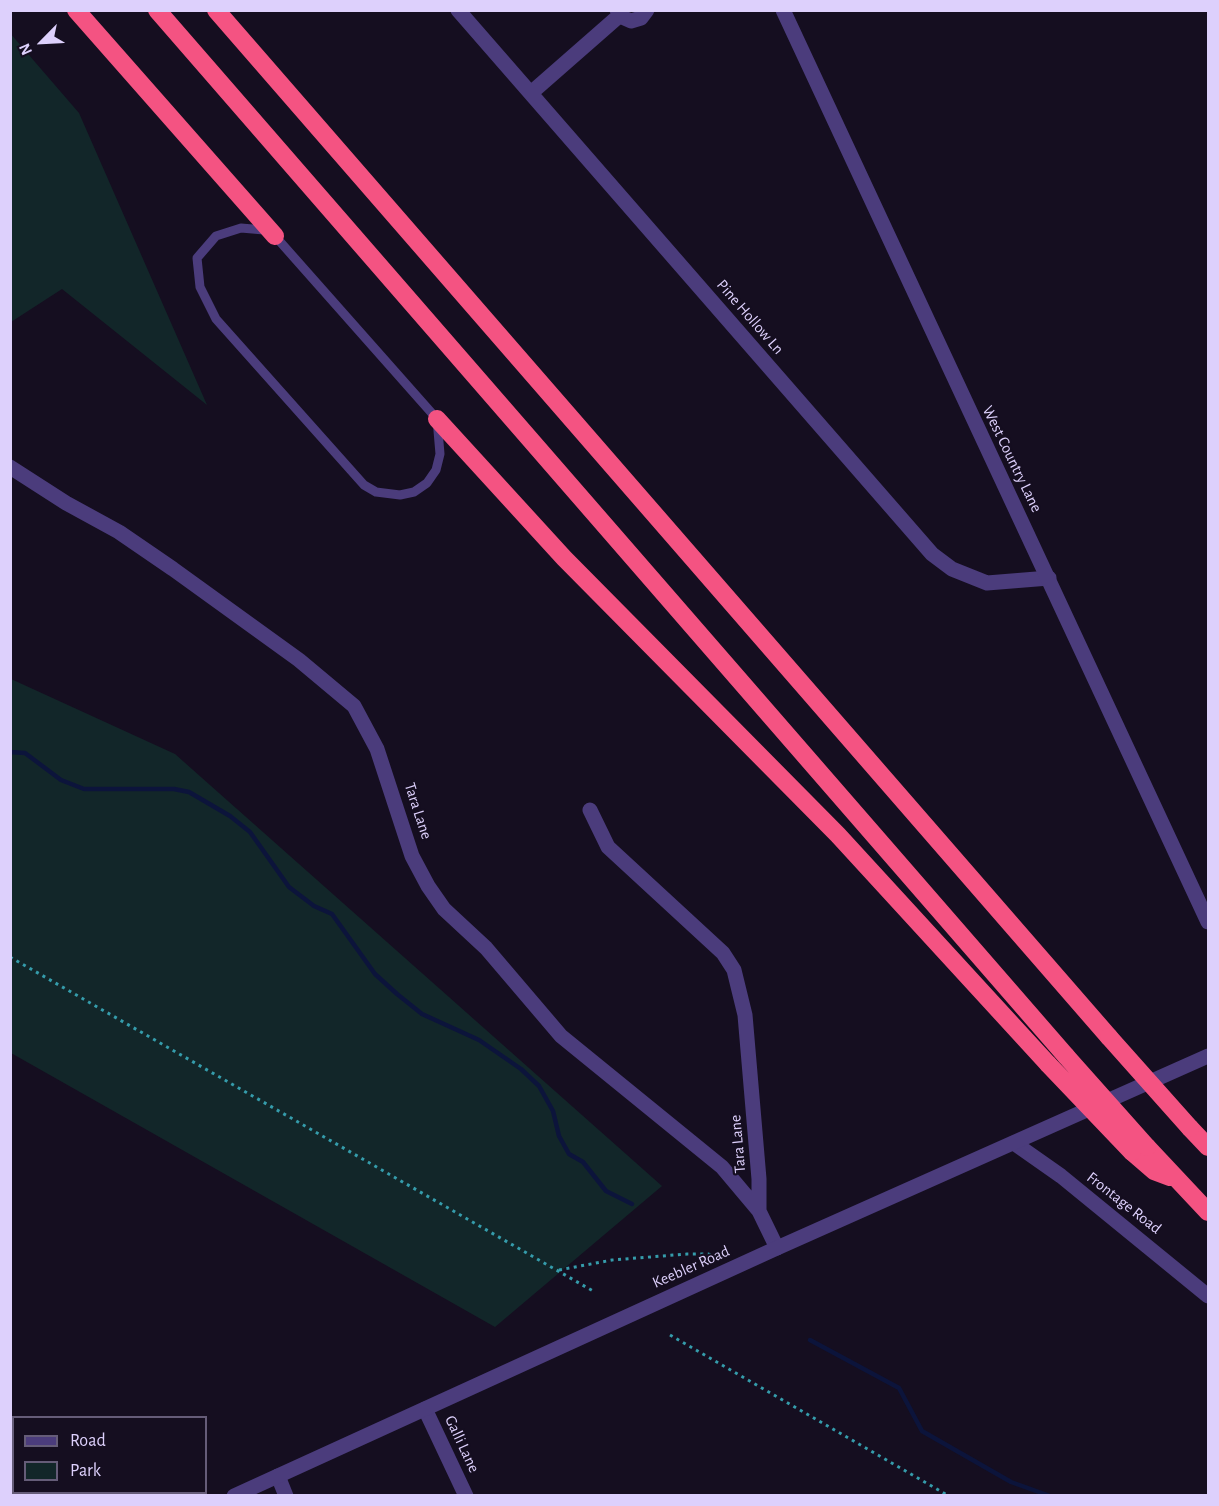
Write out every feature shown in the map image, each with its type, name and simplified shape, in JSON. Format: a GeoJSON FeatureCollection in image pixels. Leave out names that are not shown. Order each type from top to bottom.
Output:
{"type":"FeatureCollection","features":[{"type":"Feature","properties":{"kind":"highway"},"geometry":{"type":"LineString","coordinates":[[76,10],[275,236]]}},
{"type":"Feature","properties":{"kind":"highway"},"geometry":{"type":"LineString","coordinates":[[157,10],[1066,1056],[1140,1149]]}},
{"type":"Feature","properties":{"kind":"highway"},"geometry":{"type":"LineString","coordinates":[[216,10],[1109,1037],[1209,1147]]}},
{"type":"Feature","properties":{"kind":"highway"},"geometry":{"type":"LineString","coordinates":[[436,419],[564,558],[838,835],[1048,1065],[1140,1149],[1178,1180],[1209,1212]]}},
{"type":"Feature","properties":{"kind":"street","name":"Pine Hollow Ln"},"geometry":{"type":"LineString","coordinates":[[458,10],[932,554],[952,569],[987,583],[1049,578]]}},
{"type":"Feature","properties":{"kind":"street"},"geometry":{"type":"LineString","coordinates":[[531,93],[619,13],[626,20],[637,20],[647,10]]}},
{"type":"Feature","properties":{"kind":"street","name":"West Country Lane"},"geometry":{"type":"LineString","coordinates":[[783,10],[1209,922]]}},
{"type":"Feature","properties":{"kind":"street","name":"Tara Lane"},"geometry":{"type":"LineString","coordinates":[[10,467],[66,503],[119,532],[173,568],[299,660],[354,706],[377,749],[412,856],[428,886],[444,909],[486,948],[561,1036],[704,1150],[759,1210],[777,1248]]}},
{"type":"Feature","properties":{"kind":"street","name":"Tara Lane"},"geometry":{"type":"LineString","coordinates":[[590,810],[608,847],[723,953],[734,970],[745,1015],[759,1179],[759,1210]]}},
{"type":"Feature","properties":{"kind":"street","name":"Keebler Road"},"geometry":{"type":"LineString","coordinates":[[234,1496],[728,1270],[1209,1056]]}},
{"type":"Feature","properties":{"kind":"street","name":"Frontage Road"},"geometry":{"type":"LineString","coordinates":[[1014,1143],[1061,1176],[1209,1296]]}},
{"type":"Feature","properties":{"kind":"street","name":"Galli Lane"},"geometry":{"type":"LineString","coordinates":[[425,1408],[466,1496]]}},
{"type":"Feature","properties":{"kind":"street"},"geometry":{"type":"LineString","coordinates":[[278,1476],[286,1496]]}},
{"type":"Feature","properties":{"kind":"lane"},"geometry":{"type":"LineString","coordinates":[[241,228],[264,230],[275,236],[436,419],[440,454],[436,470],[427,483],[414,492],[400,495],[376,492],[364,484],[216,319],[207,305],[197,270],[197,258],[206,245],[222,233],[241,228]]}},
{"type":"Feature","properties":{"kind":"path"},"geometry":{"type":"LineString","coordinates":[[10,957],[593,1291]]}},
{"type":"Feature","properties":{"kind":"path"},"geometry":{"type":"LineString","coordinates":[[557,1270],[612,1260],[699,1253],[720,1258],[728,1270]]}},
{"type":"Feature","properties":{"kind":"path"},"geometry":{"type":"LineString","coordinates":[[670,1335],[949,1496]]}},
{"type":"Feature","properties":{"kind":"green space"},"geometry":{"type":"Polygon","coordinates":[[[10,33],[79,113],[207,405],[62,289],[11,322],[10,33]]]}},
{"type":"Feature","properties":{"kind":"green space"},"geometry":{"type":"Polygon","coordinates":[[[11,679],[175,754],[662,1186],[495,1327],[11,1053],[11,679]]]}},
{"type":"Feature","properties":{"kind":"waterway"},"geometry":{"type":"LineString","coordinates":[[10,752],[25,753],[61,780],[84,789],[174,789],[189,792],[230,816],[250,832],[289,887],[314,906],[332,914],[375,974],[397,994],[422,1014],[479,1040],[521,1069],[539,1086],[553,1111],[559,1136],[569,1154],[583,1162],[606,1191],[632,1204]]}},
{"type":"Feature","properties":{"kind":"waterway"},"geometry":{"type":"LineString","coordinates":[[810,1340],[899,1388],[922,1431],[1011,1482],[1050,1496]]}}]}
